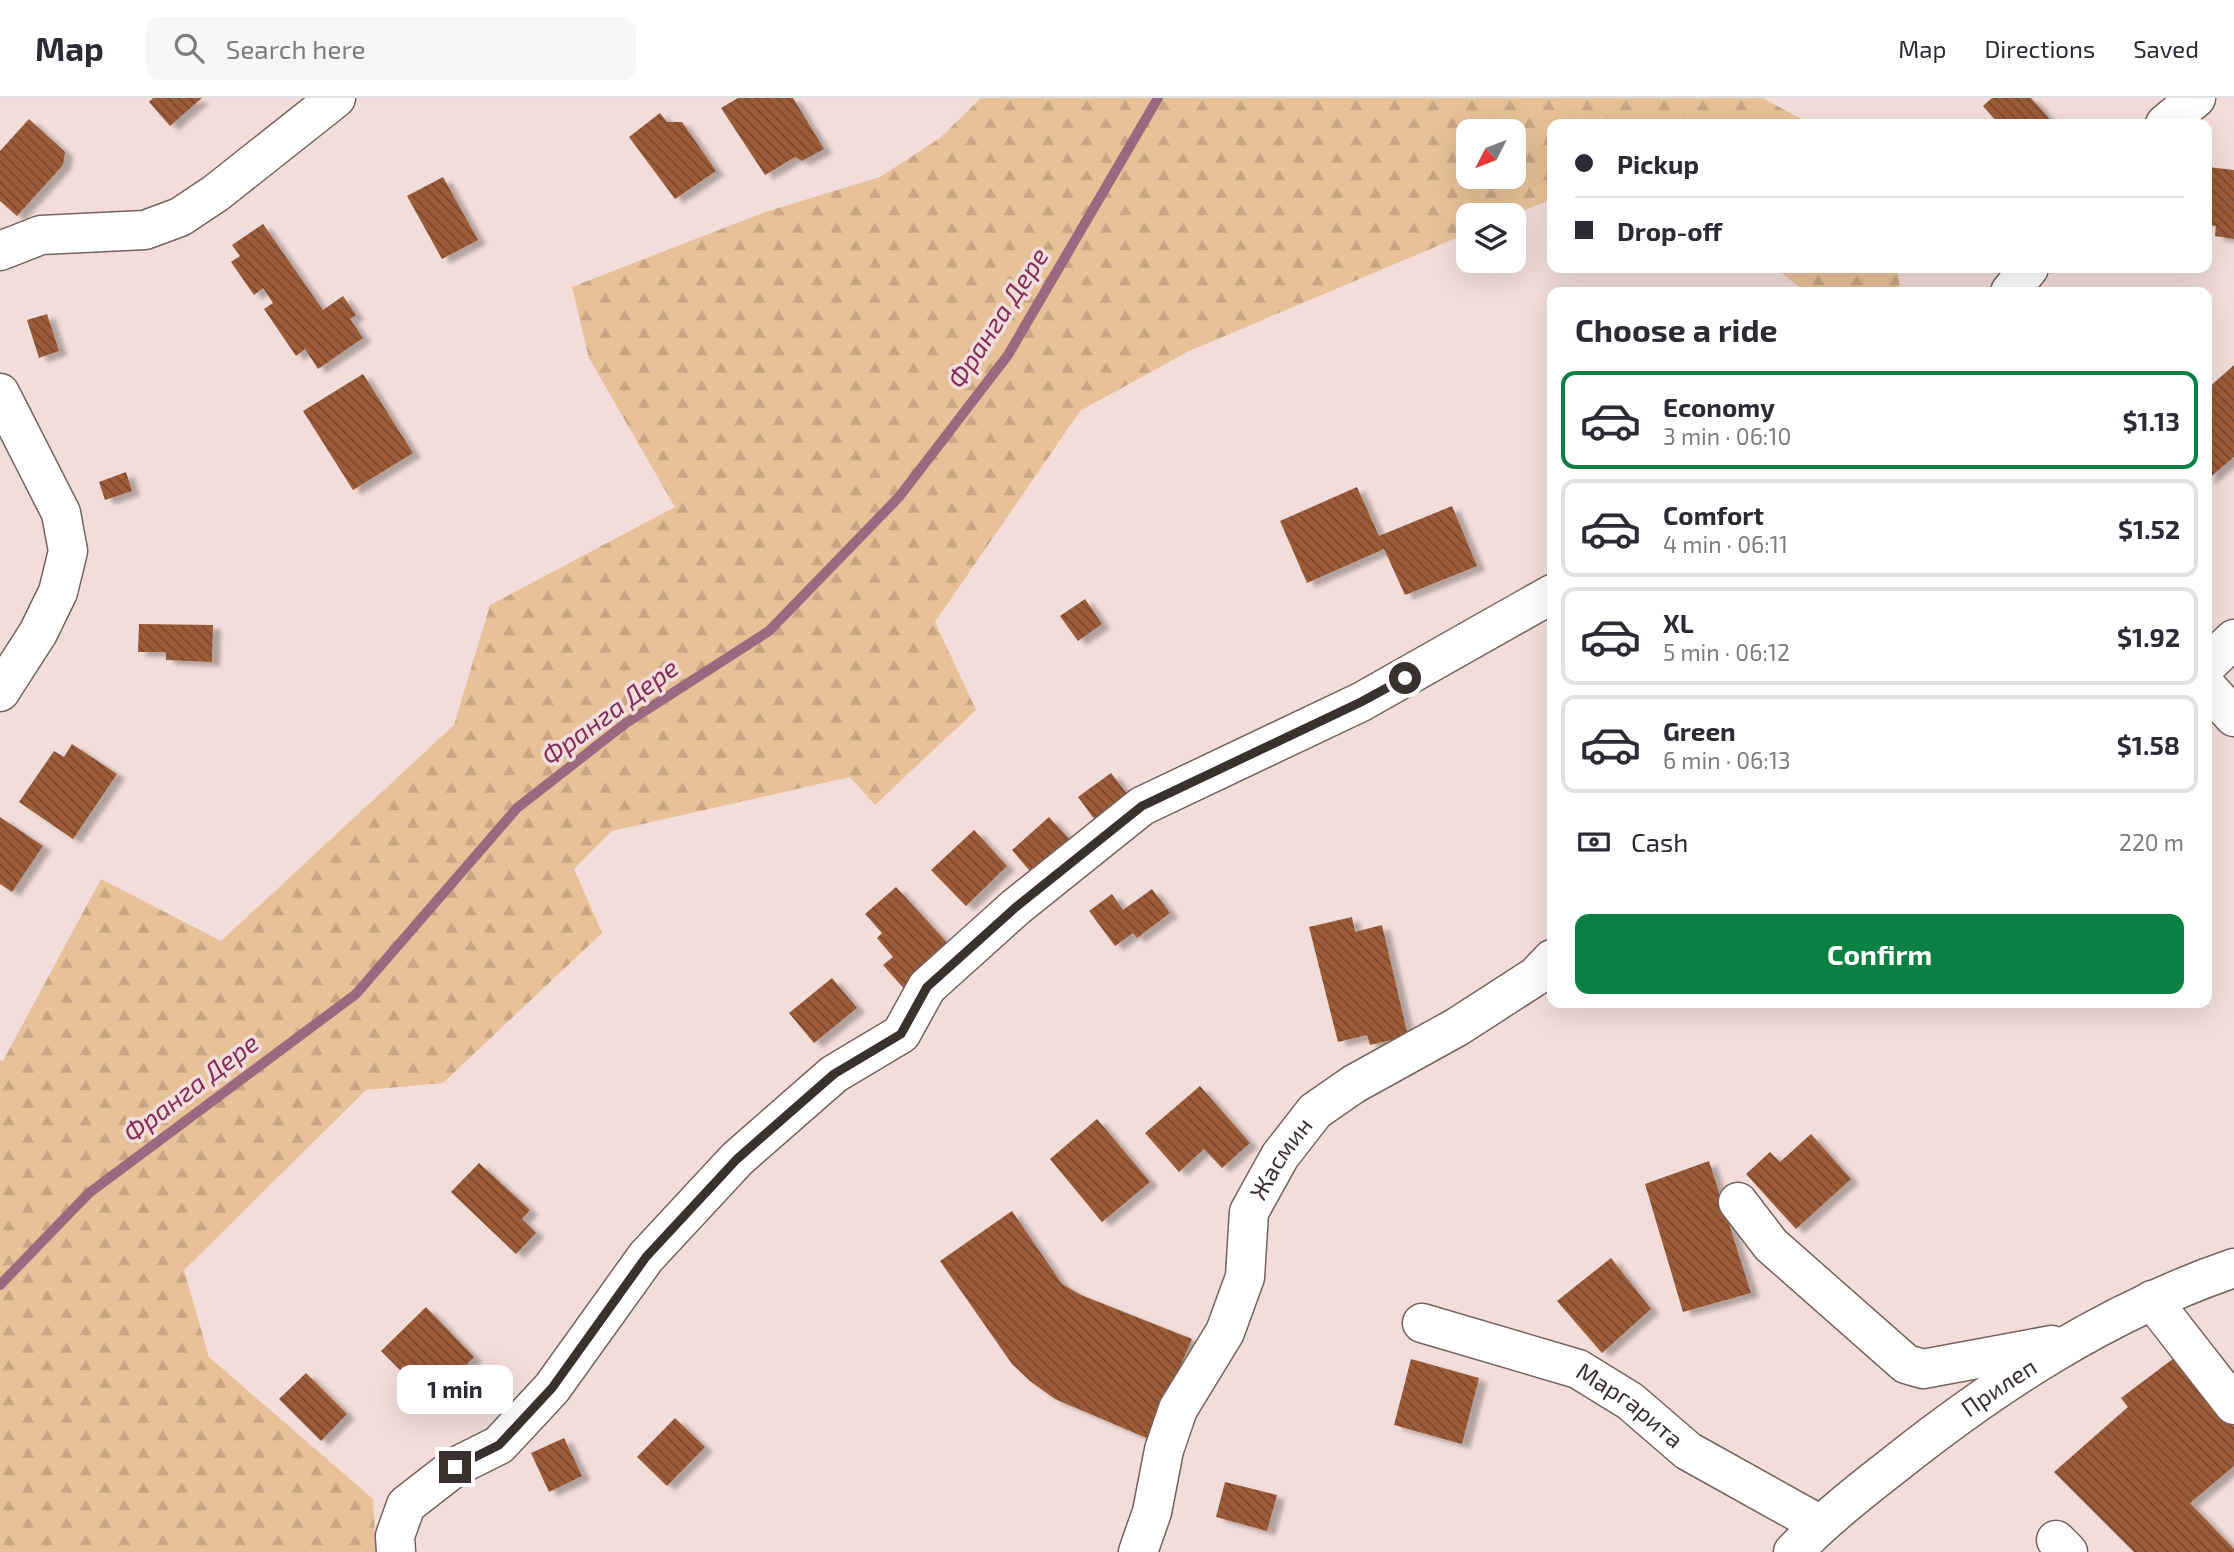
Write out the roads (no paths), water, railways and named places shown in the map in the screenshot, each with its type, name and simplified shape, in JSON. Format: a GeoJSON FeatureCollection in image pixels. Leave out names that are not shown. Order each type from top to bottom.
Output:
{"type":"FeatureCollection","features":[{"type":"Feature","properties":{"kind":"street"},"geometry":{"type":"LineString","coordinates":[[0,251],[41,235],[145,230],[180,217],[215,193],[336,98]]}},
{"type":"Feature","properties":{"kind":"street"},"geometry":{"type":"LineString","coordinates":[[2171,119],[2196,98]]}},
{"type":"Feature","properties":{"kind":"street"},"geometry":{"type":"LineString","coordinates":[[2014,287],[2025,273]]}},
{"type":"Feature","properties":{"kind":"street"},"geometry":{"type":"LineString","coordinates":[[0,393],[61,513],[68,551],[58,592],[38,634],[0,692]]}},
{"type":"Feature","properties":{"kind":"street"},"geometry":{"type":"LineString","coordinates":[[396,1552],[395,1536],[405,1505],[455,1467],[499,1445],[552,1388],[646,1257],[737,1159],[834,1074],[901,1034],[927,987],[1016,907],[1142,806],[1361,702],[1547,597]]}},
{"type":"Feature","properties":{"kind":"street"},"geometry":{"type":"LineString","coordinates":[[2212,660],[2234,639]]}},
{"type":"Feature","properties":{"kind":"street"},"geometry":{"type":"LineString","coordinates":[[2212,693],[2234,717]]}},
{"type":"Feature","properties":{"kind":"street","name":"Жасмин"},"geometry":{"type":"LineString","coordinates":[[1138,1552],[1152,1512],[1164,1450],[1178,1409],[1225,1332],[1245,1277],[1249,1212],[1280,1156],[1315,1111],[1354,1084],[1457,1027],[1536,976],[1547,964]]}},
{"type":"Feature","properties":{"kind":"street"},"geometry":{"type":"LineString","coordinates":[[1738,1202],[1771,1245],[1906,1364],[1923,1368],[2067,1343]]}},
{"type":"Feature","properties":{"kind":"street","name":"Прилеп"},"geometry":{"type":"LineString","coordinates":[[1793,1552],[1819,1524],[1935,1432],[2067,1343],[2152,1300],[2234,1268]]}},
{"type":"Feature","properties":{"kind":"street"},"geometry":{"type":"LineString","coordinates":[[2152,1300],[2234,1405]]}},
{"type":"Feature","properties":{"kind":"street","name":"Маргарита"},"geometry":{"type":"LineString","coordinates":[[1422,1323],[1578,1369],[1630,1401],[1688,1451],[1819,1524]]}},
{"type":"Feature","properties":{"kind":"waterway","name":"Франга Дере"},"geometry":{"type":"LineString","coordinates":[[0,1285],[89,1193],[356,994],[517,808],[626,723],[769,631],[899,497],[1008,355],[1158,98]]}}]}
